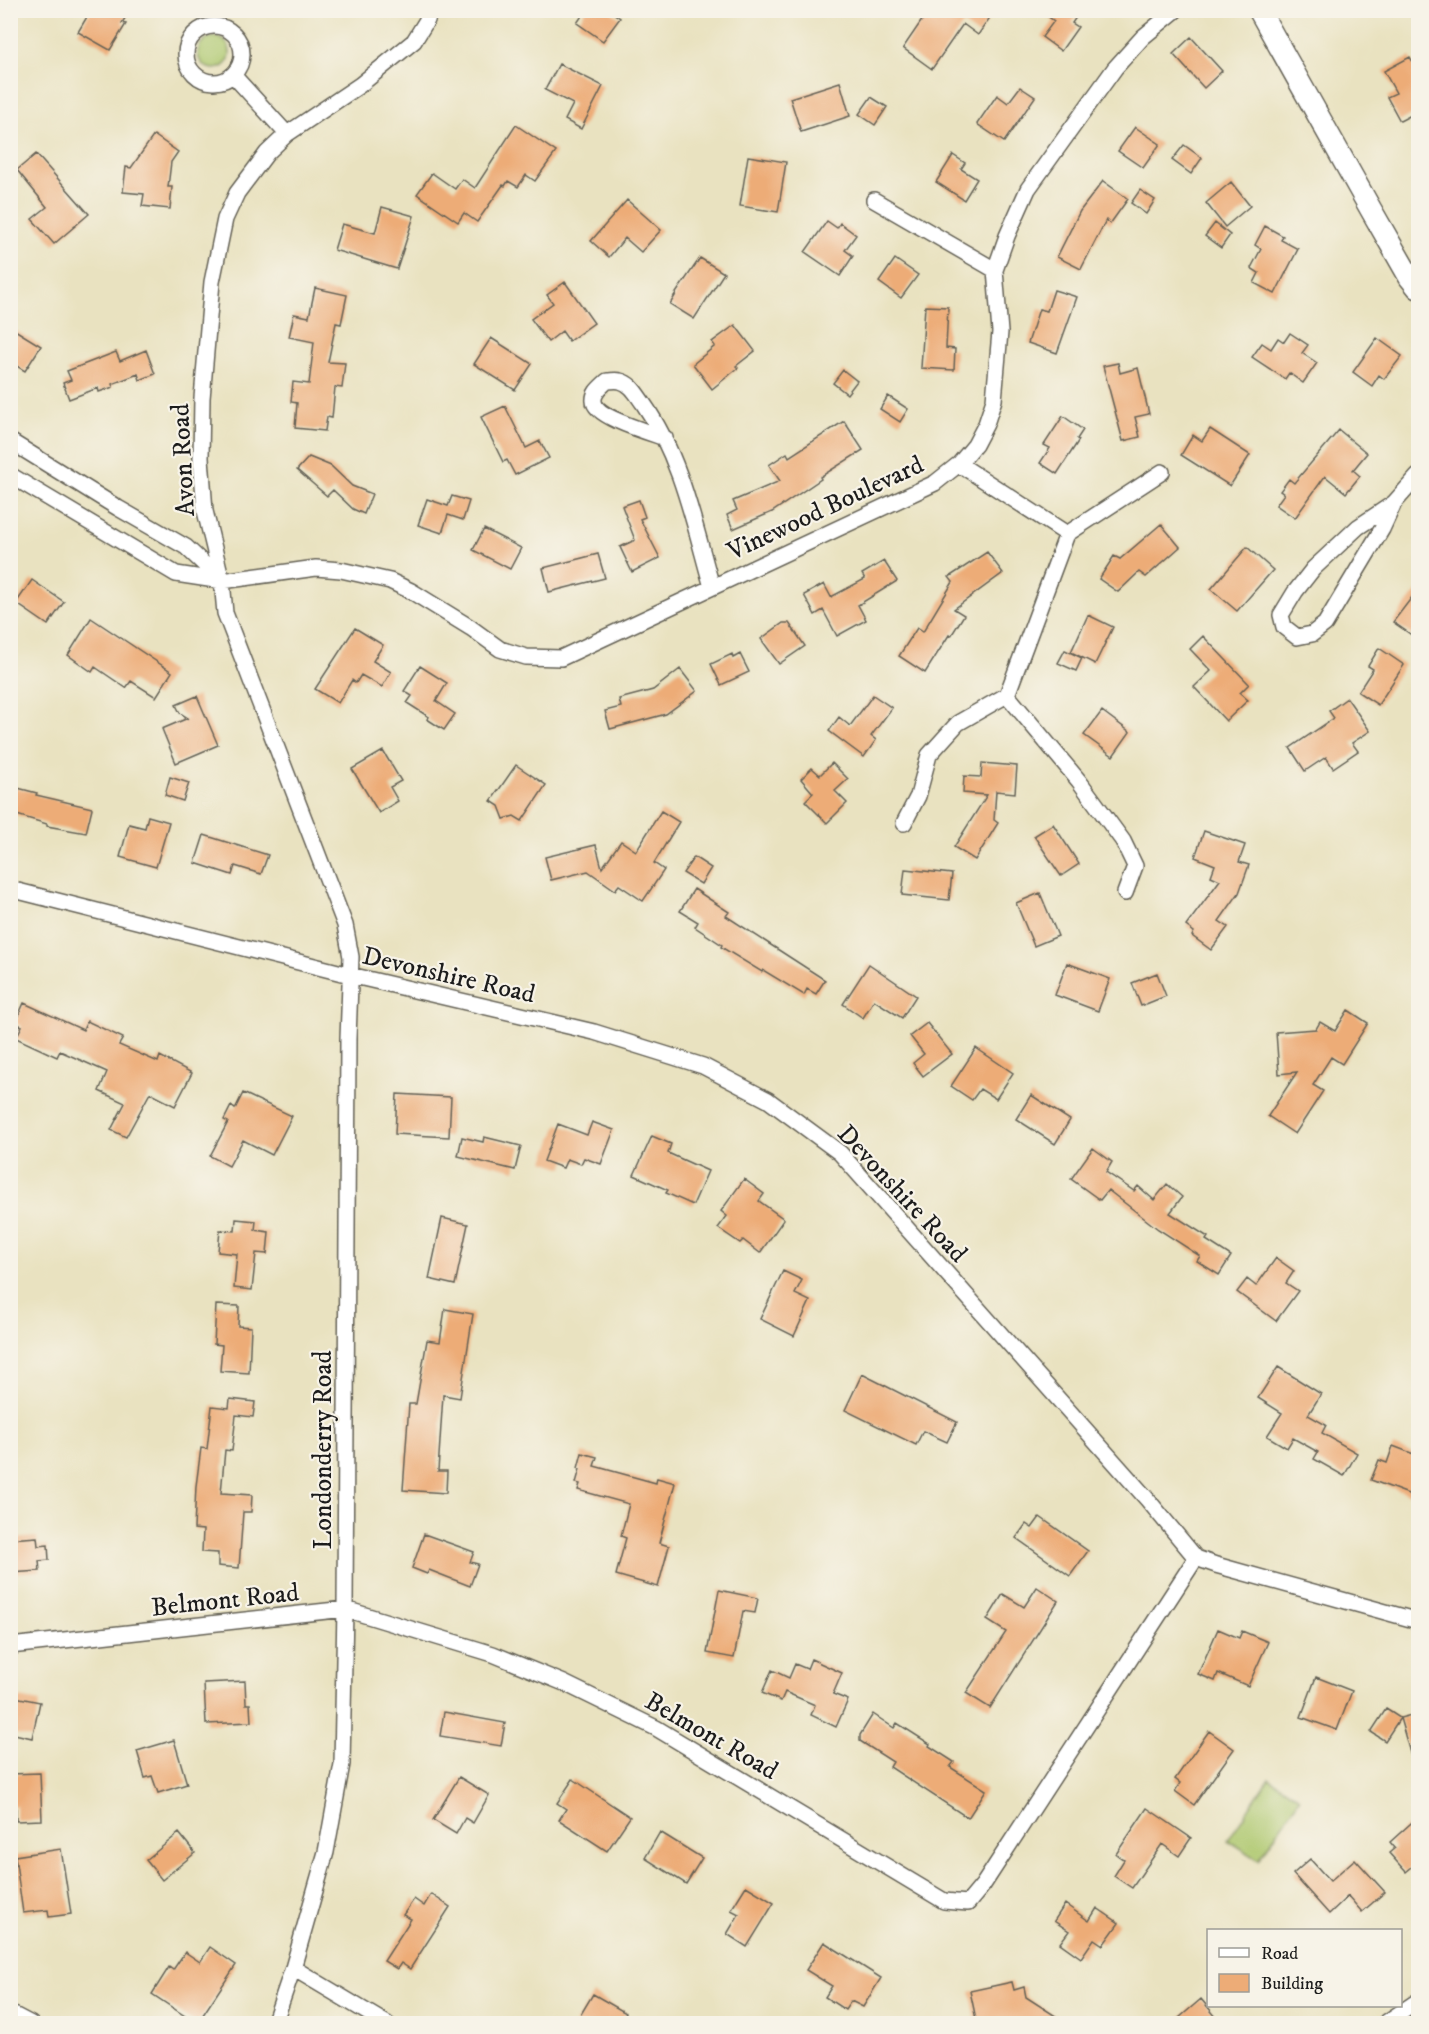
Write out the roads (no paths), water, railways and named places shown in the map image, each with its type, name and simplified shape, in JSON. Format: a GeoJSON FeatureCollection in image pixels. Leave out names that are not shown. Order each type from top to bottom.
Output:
{"type":"FeatureCollection","features":[{"type":"Feature","properties":{"kind":"main road"},"geometry":{"type":"LineString","coordinates":[[1259,10],[1410,278],[1419,288]]}},
{"type":"Feature","properties":{"kind":"street","name":"Avon Road"},"geometry":{"type":"LineString","coordinates":[[350,975],[351,957],[345,925],[225,613],[222,581],[205,511],[201,458],[202,398],[212,282],[225,219],[237,193],[267,153],[287,134],[360,85],[414,41],[427,20],[430,10]]}},
{"type":"Feature","properties":{"kind":"street","name":"Vinewood Boulevard"},"geometry":{"type":"LineString","coordinates":[[10,475],[176,574],[222,581],[316,568],[365,575],[390,581],[411,591],[500,649],[526,657],[561,658],[935,483],[959,464],[975,445],[986,424],[994,400],[1000,332],[995,270],[1006,236],[1028,189],[1115,68],[1143,37],[1176,10]]}},
{"type":"Feature","properties":{"kind":"street"},"geometry":{"type":"LineString","coordinates":[[233,75],[287,134]]}},
{"type":"Feature","properties":{"kind":"street"},"geometry":{"type":"LineString","coordinates":[[874,200],[995,270]]}},
{"type":"Feature","properties":{"kind":"street"},"geometry":{"type":"LineString","coordinates":[[664,438],[619,422],[602,413],[593,400],[596,392],[607,381],[622,381],[633,388],[655,420],[664,438],[680,477],[712,587]]}},
{"type":"Feature","properties":{"kind":"street"},"geometry":{"type":"LineString","coordinates":[[10,441],[186,547],[222,581]]}},
{"type":"Feature","properties":{"kind":"street"},"geometry":{"type":"LineString","coordinates":[[959,464],[1067,534]]}},
{"type":"Feature","properties":{"kind":"street"},"geometry":{"type":"LineString","coordinates":[[904,823],[918,796],[928,755],[958,723],[1007,695],[1067,534],[1162,472]]}},
{"type":"Feature","properties":{"kind":"street"},"geometry":{"type":"LineString","coordinates":[[1394,503],[1382,529],[1325,624],[1312,634],[1297,637],[1284,627],[1281,615],[1313,568],[1358,527],[1394,503],[1419,476]]}},
{"type":"Feature","properties":{"kind":"street"},"geometry":{"type":"LineString","coordinates":[[1007,695],[1079,781],[1124,841],[1135,866],[1125,893]]}},
{"type":"Feature","properties":{"kind":"street","name":"Devonshire Road"},"geometry":{"type":"LineString","coordinates":[[10,889],[350,975],[594,1032],[703,1066],[768,1100],[840,1154],[1147,1498],[1196,1558]]}},
{"type":"Feature","properties":{"kind":"street","name":"Londonderry Road"},"geometry":{"type":"LineString","coordinates":[[274,2024],[293,1968],[326,1852],[342,1764],[350,975]]}},
{"type":"Feature","properties":{"kind":"street"},"geometry":{"type":"LineString","coordinates":[[1196,1558],[1419,1621]]}},
{"type":"Feature","properties":{"kind":"street","name":"Belmont Road"},"geometry":{"type":"LineString","coordinates":[[10,1646],[345,1610],[493,1654],[564,1683],[656,1728],[944,1901],[968,1903],[983,1885],[1196,1558]]}},
{"type":"Feature","properties":{"kind":"street"},"geometry":{"type":"LineString","coordinates":[[293,1968],[387,2024]]}},
{"type":"Feature","properties":{"kind":"street"},"geometry":{"type":"LineString","coordinates":[[1384,2024],[1419,2001]]}},
{"type":"Feature","properties":{"kind":"street"},"geometry":{"type":"LineString","coordinates":[[10,2013],[31,2024]]}}]}
